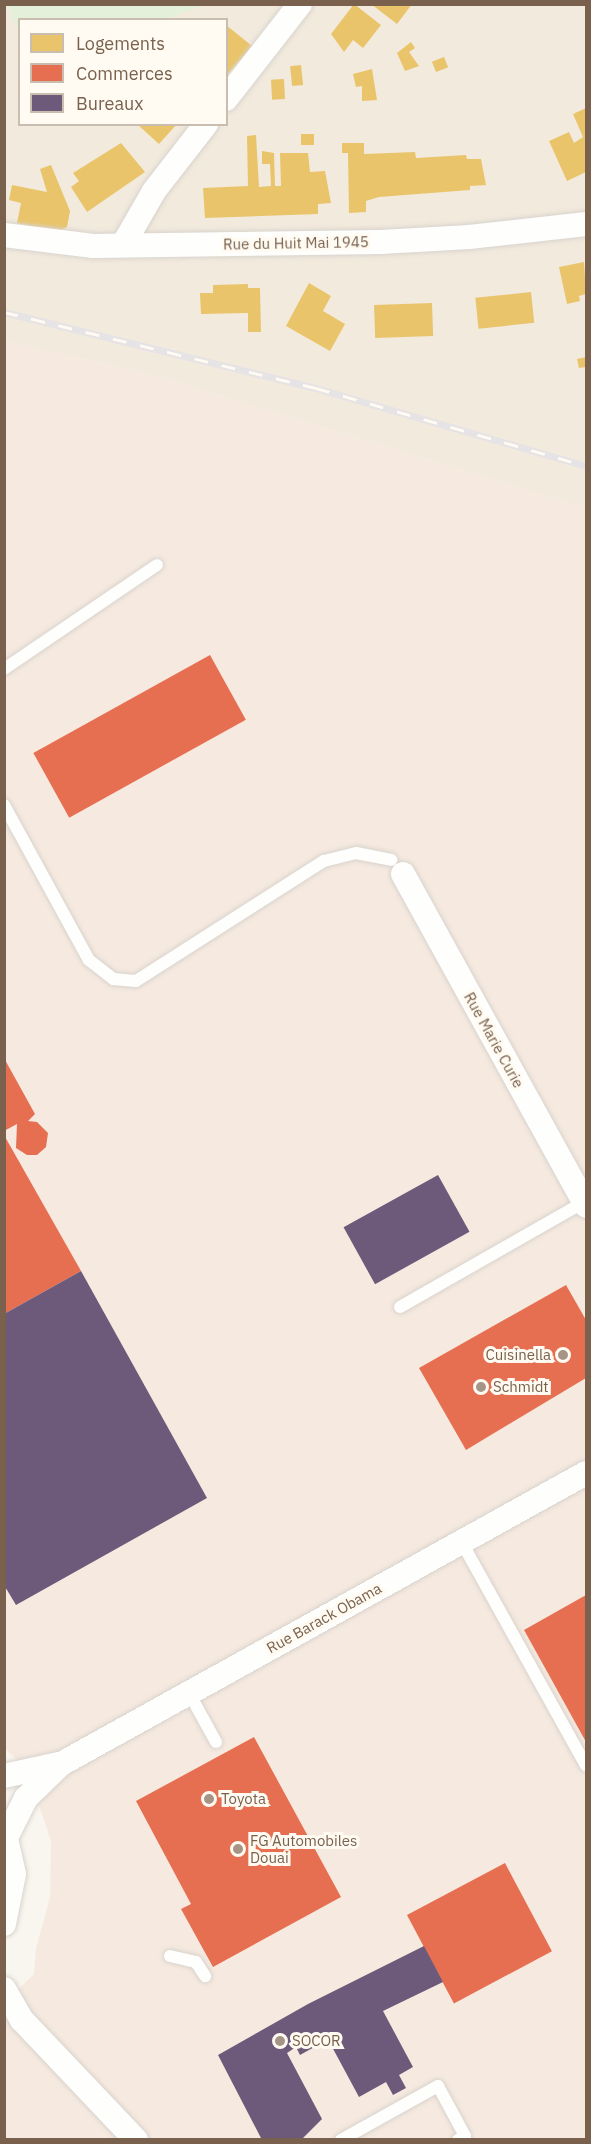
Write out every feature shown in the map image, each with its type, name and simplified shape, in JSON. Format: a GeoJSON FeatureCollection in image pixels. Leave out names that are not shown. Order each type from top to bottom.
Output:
{"type":"FeatureCollection","features":[{"type":"Feature","properties":{"kind":"street"},"geometry":{"type":"LineString","coordinates":[[228,96],[300,4]]}},
{"type":"Feature","properties":{"kind":"street"},"geometry":{"type":"LineString","coordinates":[[123,245],[154,191],[204,126]]}},
{"type":"Feature","properties":{"kind":"street","name":"Rue du Huit Mai 1945"},"geometry":{"type":"LineString","coordinates":[[4,235],[70,245],[425,240],[586,224]]}},
{"type":"Feature","properties":{"kind":"street","name":"Rue Marie Curie"},"geometry":{"type":"LineString","coordinates":[[397,867],[585,1204]]}},
{"type":"Feature","properties":{"kind":"street","name":"Rue Barack Obama"},"geometry":{"type":"LineString","coordinates":[[6,1833],[20,1806],[61,1764],[586,1473]]}},
{"type":"Feature","properties":{"kind":"street","name":"Rue Barack Obama"},"geometry":{"type":"LineString","coordinates":[[4,1776],[61,1764]]}},
{"type":"Feature","properties":{"kind":"street"},"geometry":{"type":"LineString","coordinates":[[4,1924],[14,1884],[6,1833]]}},
{"type":"Feature","properties":{"kind":"street"},"geometry":{"type":"LineString","coordinates":[[4,1989],[13,2014],[136,2139]]}},
{"type":"Feature","properties":{"kind":"lane"},"geometry":{"type":"LineString","coordinates":[[4,669],[157,565]]}},
{"type":"Feature","properties":{"kind":"lane"},"geometry":{"type":"LineString","coordinates":[[4,805],[89,960],[113,979],[136,981],[324,861],[356,853],[397,867]]}},
{"type":"Feature","properties":{"kind":"lane"},"geometry":{"type":"LineString","coordinates":[[400,1307],[585,1204]]}},
{"type":"Feature","properties":{"kind":"lane"},"geometry":{"type":"LineString","coordinates":[[461,1541],[586,1766]]}},
{"type":"Feature","properties":{"kind":"lane"},"geometry":{"type":"LineString","coordinates":[[189,1693],[216,1742]]}},
{"type":"Feature","properties":{"kind":"lane"},"geometry":{"type":"LineString","coordinates":[[170,1956],[196,1962],[205,1976]]}},
{"type":"Feature","properties":{"kind":"lane"},"geometry":{"type":"LineString","coordinates":[[341,2139],[438,2086],[465,2136],[458,2139]]}},
{"type":"Feature","properties":{"kind":"shaded area"},"geometry":{"type":"Polygon","coordinates":[[[5,5],[586,5],[586,508],[153,375],[5,341],[5,5]]]}},
{"type":"Feature","properties":{"kind":"shaded area"},"geometry":{"type":"Polygon","coordinates":[[[5,341],[153,375],[586,508],[586,2139],[5,2139],[5,2002],[34,1974],[36,1949],[50,1897],[51,1841],[40,1808],[15,1758],[5,1749],[5,341]]]}},
{"type":"Feature","properties":{"kind":"green space"},"geometry":{"type":"Polygon","coordinates":[[[7,5],[205,5],[169,18],[18,18],[18,31],[7,5]]]}},
{"type":"Feature","properties":{"kind":"building: Logements"},"geometry":{"type":"Polygon","coordinates":[[[354,4],[381,25],[363,48],[353,40],[344,52],[331,34],[354,4]]]}},
{"type":"Feature","properties":{"kind":"building: Logements"},"geometry":{"type":"Polygon","coordinates":[[[371,4],[412,4],[397,24],[371,4]]]}},
{"type":"Feature","properties":{"kind":"building: Logements"},"geometry":{"type":"Polygon","coordinates":[[[228,27],[252,46],[228,74],[228,27]]]}},
{"type":"Feature","properties":{"kind":"building: Logements"},"geometry":{"type":"Polygon","coordinates":[[[411,42],[415,48],[409,52],[419,66],[405,71],[397,53],[411,42]]]}},
{"type":"Feature","properties":{"kind":"building: Logements"},"geometry":{"type":"Polygon","coordinates":[[[444,57],[448,67],[436,72],[432,62],[444,57]]]}},
{"type":"Feature","properties":{"kind":"building: Logements"},"geometry":{"type":"Polygon","coordinates":[[[301,65],[303,85],[292,86],[290,66],[301,65]]]}},
{"type":"Feature","properties":{"kind":"building: Logements"},"geometry":{"type":"Polygon","coordinates":[[[372,69],[377,100],[362,101],[362,86],[356,87],[353,74],[372,69]]]}},
{"type":"Feature","properties":{"kind":"building: Logements"},"geometry":{"type":"Polygon","coordinates":[[[284,79],[285,99],[272,100],[271,80],[284,79]]]}},
{"type":"Feature","properties":{"kind":"building: Logements"},"geometry":{"type":"Polygon","coordinates":[[[586,108],[586,172],[567,181],[549,141],[569,132],[574,143],[583,137],[573,114],[586,108]]]}},
{"type":"Feature","properties":{"kind":"building: Logements"},"geometry":{"type":"Polygon","coordinates":[[[139,126],[175,126],[159,144],[139,126]]]}},
{"type":"Feature","properties":{"kind":"building: Logements"},"geometry":{"type":"Polygon","coordinates":[[[301,134],[314,134],[314,145],[301,145],[301,134]]]}},
{"type":"Feature","properties":{"kind":"building: Logements"},"geometry":{"type":"Polygon","coordinates":[[[256,135],[259,187],[271,186],[270,164],[262,164],[262,151],[274,153],[275,186],[281,186],[280,153],[308,153],[310,172],[325,171],[331,203],[318,204],[318,214],[205,218],[203,188],[248,186],[247,136],[256,135]]]}},
{"type":"Feature","properties":{"kind":"building: Logements"},"geometry":{"type":"Polygon","coordinates":[[[121,143],[145,172],[87,212],[71,187],[79,181],[73,173],[121,143]]]}},
{"type":"Feature","properties":{"kind":"building: Logements"},"geometry":{"type":"Polygon","coordinates":[[[342,143],[364,143],[364,154],[415,152],[416,158],[466,155],[467,159],[481,159],[486,185],[470,186],[470,190],[379,197],[366,201],[366,212],[349,213],[348,153],[342,153],[342,143]]]}},
{"type":"Feature","properties":{"kind":"building: Logements"},"geometry":{"type":"Polygon","coordinates":[[[51,165],[70,211],[67,227],[57,232],[17,223],[21,203],[9,200],[12,185],[47,192],[40,169],[51,165]]]}},
{"type":"Feature","properties":{"kind":"building: Logements"},"geometry":{"type":"Polygon","coordinates":[[[584,262],[586,294],[579,296],[580,301],[567,304],[559,267],[584,262]]]}},
{"type":"Feature","properties":{"kind":"building: Logements"},"geometry":{"type":"Polygon","coordinates":[[[309,283],[331,296],[323,311],[345,324],[330,351],[286,326],[309,283]]]}},
{"type":"Feature","properties":{"kind":"building: Logements"},"geometry":{"type":"Polygon","coordinates":[[[248,284],[248,288],[260,288],[261,332],[248,332],[248,313],[201,314],[200,293],[213,293],[213,285],[248,284]]]}},
{"type":"Feature","properties":{"kind":"building: Logements"},"geometry":{"type":"Polygon","coordinates":[[[531,292],[534,323],[479,329],[475,298],[531,292]]]}},
{"type":"Feature","properties":{"kind":"building: Logements"},"geometry":{"type":"Polygon","coordinates":[[[432,303],[433,336],[375,338],[374,305],[432,303]]]}},
{"type":"Feature","properties":{"kind":"building: Logements"},"geometry":{"type":"Polygon","coordinates":[[[586,357],[586,367],[579,368],[577,359],[586,357]]]}},
{"type":"Feature","properties":{"kind":"building: Commerces"},"geometry":{"type":"Polygon","coordinates":[[[210,655],[246,720],[69,818],[33,753],[210,655]]]}},
{"type":"Feature","properties":{"kind":"building: Commerces"},"geometry":{"type":"Polygon","coordinates":[[[4,1058],[35,1114],[28,1121],[37,1122],[48,1133],[46,1147],[37,1155],[27,1155],[16,1148],[17,1124],[4,1131],[4,1058]]]}},
{"type":"Feature","properties":{"kind":"building: Commerces"},"geometry":{"type":"Polygon","coordinates":[[[4,1135],[81,1271],[4,1314],[4,1135]]]}},
{"type":"Feature","properties":{"kind":"building: Commerces"},"geometry":{"type":"Polygon","coordinates":[[[566,1285],[586,1320],[586,1378],[466,1450],[419,1368],[566,1285]]]}},
{"type":"Feature","properties":{"kind":"building: Commerces"},"geometry":{"type":"Polygon","coordinates":[[[586,1595],[586,1742],[524,1630],[586,1595]]]}},
{"type":"Feature","properties":{"kind":"building: Commerces","name":"FG Automobiles Douai"},"geometry":{"type":"Polygon","coordinates":[[[254,1737],[341,1897],[213,1967],[181,1909],[191,1904],[136,1801],[254,1737]]]}},
{"type":"Feature","properties":{"kind":"building: Commerces"},"geometry":{"type":"Polygon","coordinates":[[[505,1863],[552,1951],[454,2003],[407,1915],[505,1863]]]}},
{"type":"Feature","properties":{"kind":"building: Bureaux"},"geometry":{"type":"Polygon","coordinates":[[[438,1175],[470,1232],[375,1284],[344,1227],[438,1175]]]}},
{"type":"Feature","properties":{"kind":"building: Bureaux"},"geometry":{"type":"Polygon","coordinates":[[[81,1271],[207,1498],[16,1605],[4,1585],[4,1314],[81,1271]]]}},
{"type":"Feature","properties":{"kind":"building: Bureaux","name":"SOCOR"},"geometry":{"type":"Polygon","coordinates":[[[424,1946],[443,1982],[383,2011],[413,2067],[399,2075],[406,2088],[393,2095],[386,2082],[359,2097],[324,2032],[314,2038],[318,2045],[300,2055],[296,2047],[287,2053],[322,2119],[301,2140],[262,2140],[218,2055],[308,2004],[424,1946]]]}},
{"type":"Feature","properties":{"kind":"railway"},"geometry":{"type":"LineString","coordinates":[[4,312],[316,388],[586,466]]}},
{"type":"Feature","properties":{"kind":"place","name":"Cuisinella"},"geometry":{"type":"Point","coordinates":[563,1355]}},
{"type":"Feature","properties":{"kind":"place","name":"Schmidt"},"geometry":{"type":"Point","coordinates":[481,1387]}},
{"type":"Feature","properties":{"kind":"place","name":"Toyota"},"geometry":{"type":"Point","coordinates":[209,1799]}},
{"type":"Feature","properties":{"kind":"place","name":"FG Automobiles Douai"},"geometry":{"type":"Point","coordinates":[238,1849]}},
{"type":"Feature","properties":{"kind":"place","name":"SOCOR"},"geometry":{"type":"Point","coordinates":[280,2041]}}]}
